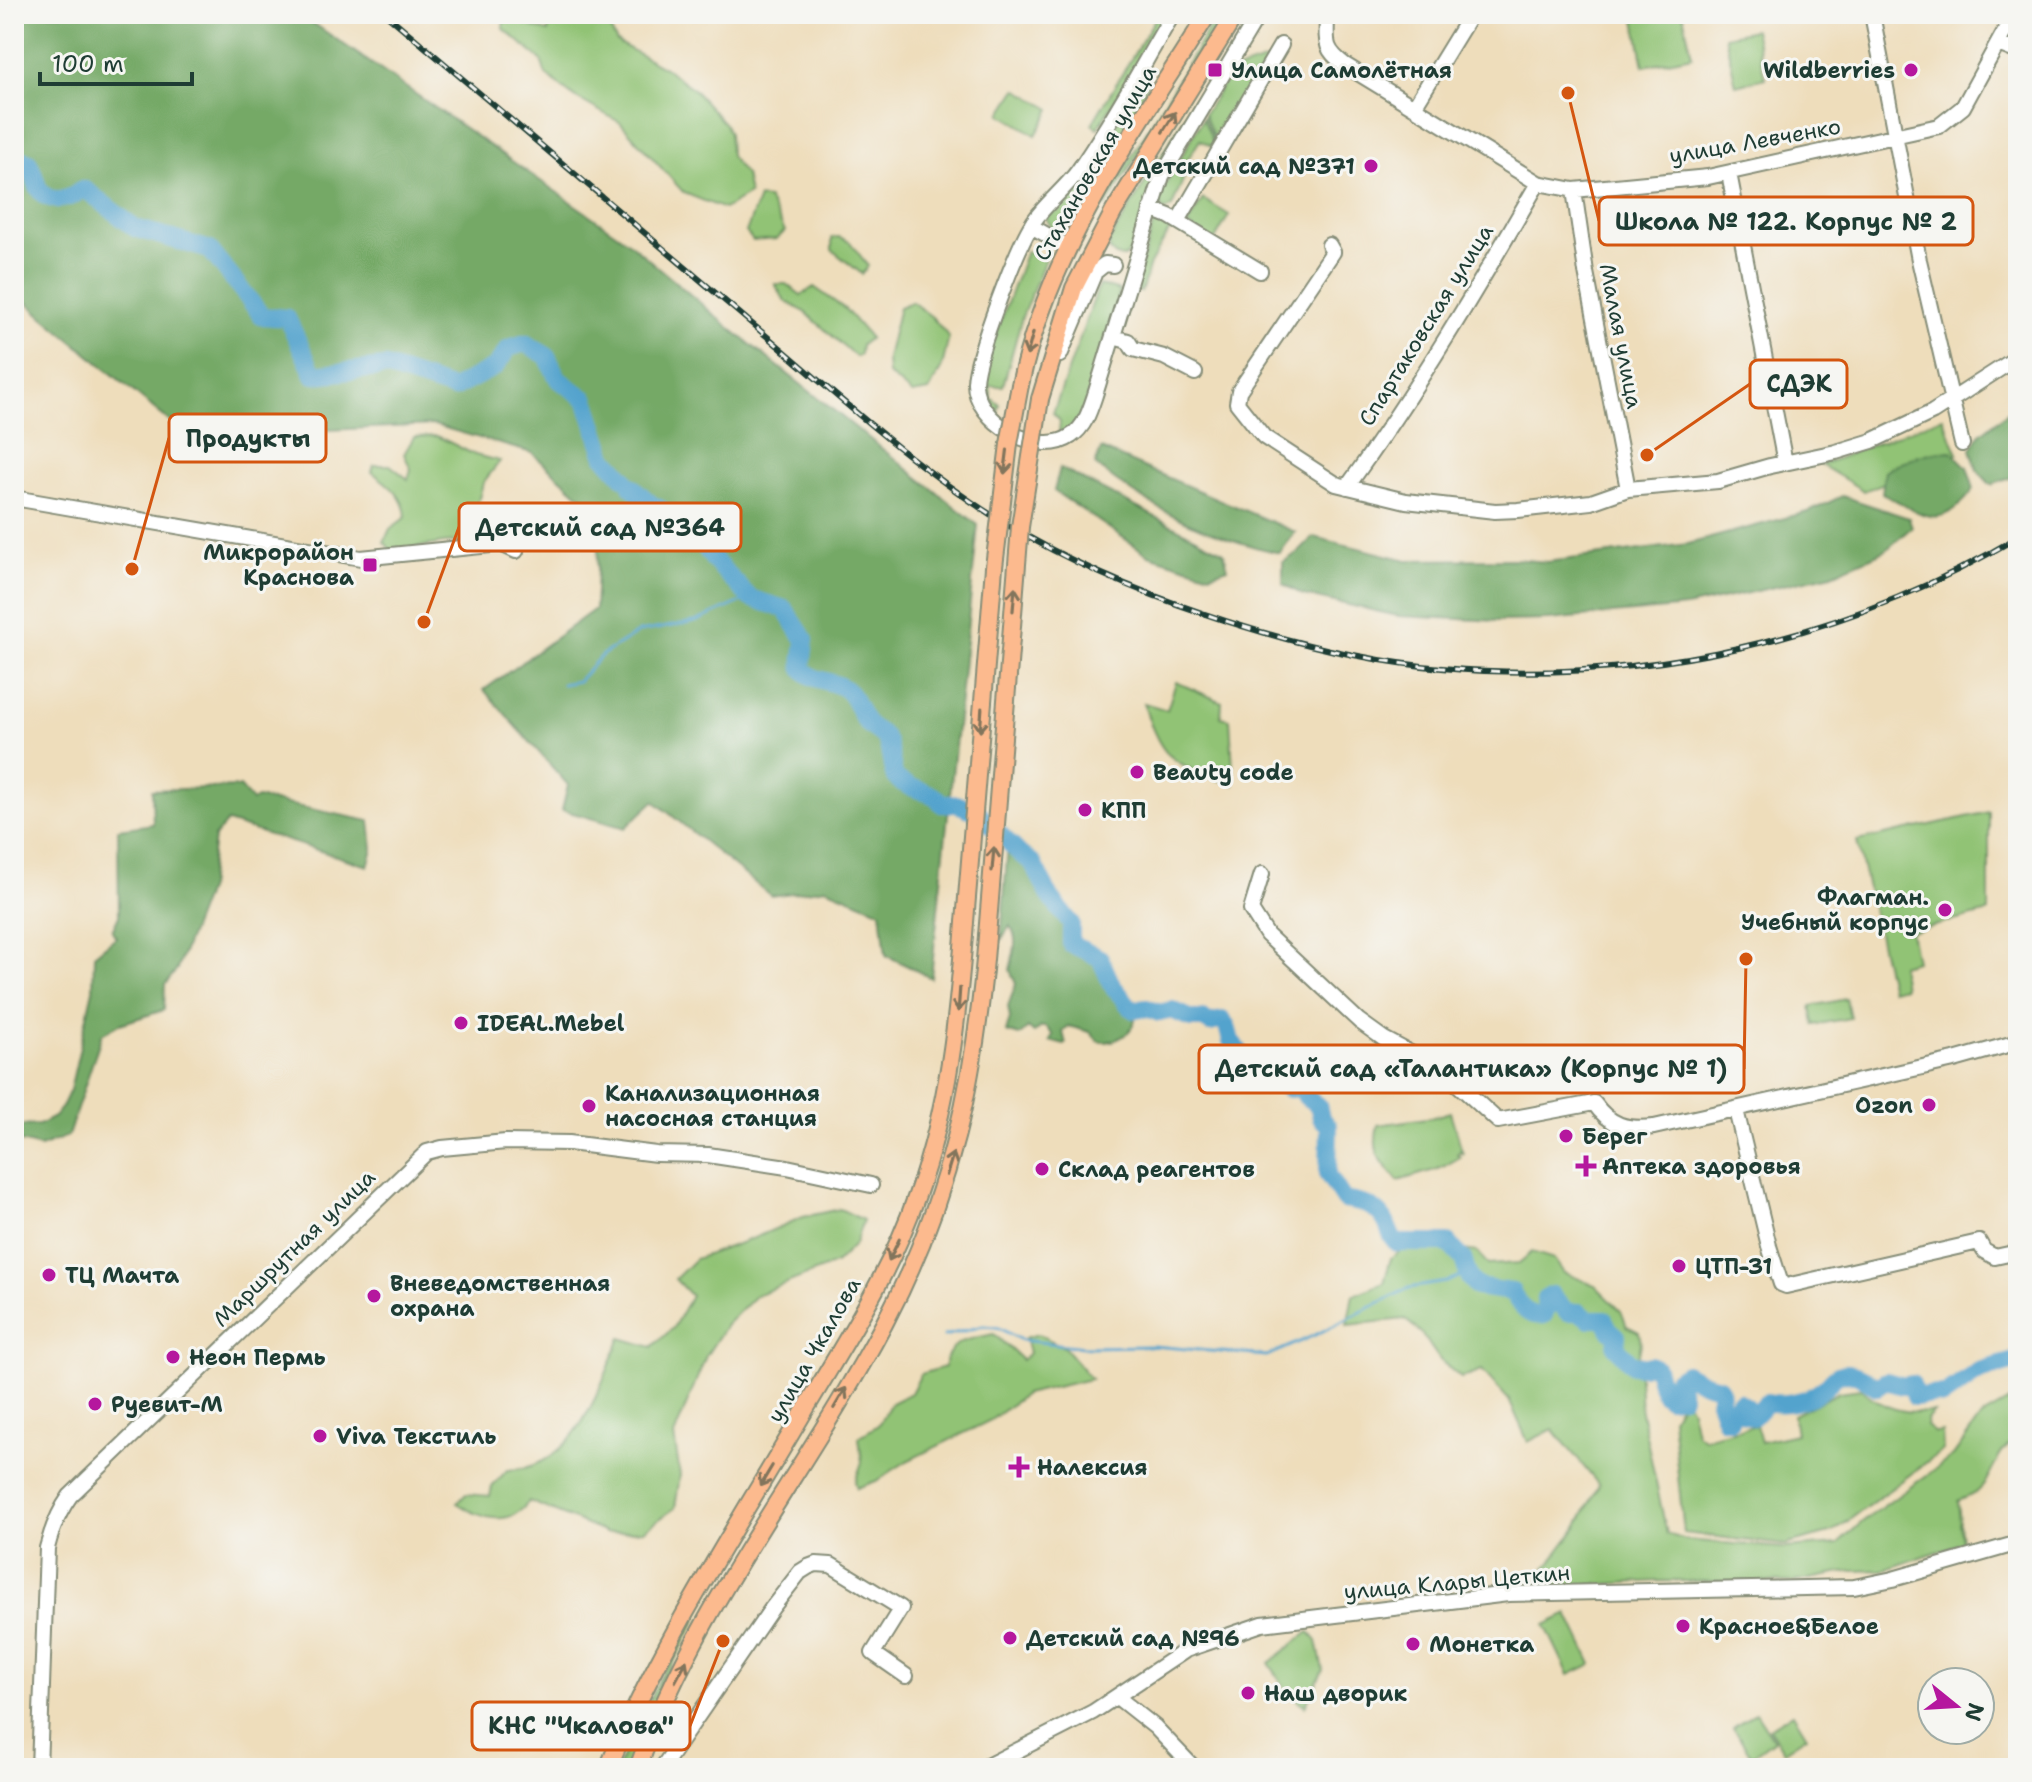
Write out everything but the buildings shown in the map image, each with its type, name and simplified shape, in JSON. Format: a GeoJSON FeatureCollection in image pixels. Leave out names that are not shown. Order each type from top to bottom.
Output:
{"type":"FeatureCollection","features":[{"type":"Feature","properties":{"kind":"main road","name":"Стахановская улица"},"geometry":{"type":"LineString","coordinates":[[965,922],[994,567],[1009,444],[1035,327],[1068,247],[1090,207],[1208,14]]}},
{"type":"Feature","properties":{"kind":"main road","name":"Стахановская улица"},"geometry":{"type":"LineString","coordinates":[[987,936],[1020,527],[1040,399],[1074,288],[1114,211],[1236,14]]}},
{"type":"Feature","properties":{"kind":"main road","name":"улица Чкалова"},"geometry":{"type":"LineString","coordinates":[[608,1768],[685,1612],[863,1313],[901,1236],[925,1172],[944,1099],[958,1014],[965,922]]}},
{"type":"Feature","properties":{"kind":"main road","name":"улица Чкалова"},"geometry":{"type":"LineString","coordinates":[[641,1760],[670,1692],[704,1627],[884,1325],[921,1246],[953,1154],[966,1102],[981,1015],[987,936]]}},
{"type":"Feature","properties":{"kind":"street"},"geometry":{"type":"LineString","coordinates":[[1173,14],[1078,171],[1031,226],[977,366],[975,385],[984,409],[1001,425],[1027,438],[1048,443],[1069,438],[1080,428],[1088,414],[1162,176],[1259,14]]}},
{"type":"Feature","properties":{"kind":"street","name":"улица Левченко"},"geometry":{"type":"LineString","coordinates":[[1320,14],[1327,19],[1326,40],[1330,53],[1538,183],[1574,190],[1729,173],[1939,126],[1963,107],[2014,14]]}},
{"type":"Feature","properties":{"kind":"street"},"geometry":{"type":"LineString","coordinates":[[1414,107],[1471,14]]}},
{"type":"Feature","properties":{"kind":"street"},"geometry":{"type":"LineString","coordinates":[[1872,14],[1919,260],[1962,444]]}},
{"type":"Feature","properties":{"kind":"street"},"geometry":{"type":"LineString","coordinates":[[1998,44],[2018,52]]}},
{"type":"Feature","properties":{"kind":"street"},"geometry":{"type":"LineString","coordinates":[[1178,221],[1281,45]]}},
{"type":"Feature","properties":{"kind":"street"},"geometry":{"type":"LineString","coordinates":[[1729,173],[1785,463]]}},
{"type":"Feature","properties":{"kind":"street","name":"Спартаковская улица"},"geometry":{"type":"LineString","coordinates":[[1347,487],[1384,435],[1497,255],[1538,183]]}},
{"type":"Feature","properties":{"kind":"street","name":"Малая улица"},"geometry":{"type":"LineString","coordinates":[[1574,190],[1586,272],[1628,489]]}},
{"type":"Feature","properties":{"kind":"street"},"geometry":{"type":"LineString","coordinates":[[1151,209],[1178,221],[1260,271]]}},
{"type":"Feature","properties":{"kind":"street"},"geometry":{"type":"LineString","coordinates":[[1031,226],[1068,247]]}},
{"type":"Feature","properties":{"kind":"street"},"geometry":{"type":"LineString","coordinates":[[1100,237],[1103,253],[1113,265]]}},
{"type":"Feature","properties":{"kind":"street"},"geometry":{"type":"LineString","coordinates":[[1329,245],[1333,252],[1239,391],[1237,403],[1264,437],[1313,471],[1336,484],[1406,501],[1495,511],[1591,502],[1628,489],[1718,481],[1872,441],[1933,412],[2018,357]]}},
{"type":"Feature","properties":{"kind":"street"},"geometry":{"type":"LineString","coordinates":[[1040,399],[1093,276],[1102,265],[1133,271]]}},
{"type":"Feature","properties":{"kind":"street"},"geometry":{"type":"LineString","coordinates":[[1113,337],[1128,341],[1133,349],[1164,357],[1195,373]]}},
{"type":"Feature","properties":{"kind":"street"},"geometry":{"type":"LineString","coordinates":[[14,498],[361,558],[501,544],[516,551]]}},
{"type":"Feature","properties":{"kind":"street"},"geometry":{"type":"LineString","coordinates":[[1262,874],[1251,910],[1267,935],[1359,1021],[1384,1039],[1442,1070],[1493,1118],[1503,1121],[1594,1103],[1609,1120],[1625,1128],[1654,1127],[1954,1060],[2018,1042]]}},
{"type":"Feature","properties":{"kind":"street"},"geometry":{"type":"LineString","coordinates":[[1736,1110],[1781,1284],[1786,1286],[1979,1242],[1984,1251],[1995,1257],[2018,1252]]}},
{"type":"Feature","properties":{"kind":"street","name":"Маршрутная улица"},"geometry":{"type":"LineString","coordinates":[[39,1768],[47,1548],[53,1524],[62,1508],[70,1496],[427,1152],[506,1142],[569,1143],[656,1154],[708,1155],[787,1167],[871,1185]]}},
{"type":"Feature","properties":{"kind":"street","name":"улица Клары Цеткин"},"geometry":{"type":"LineString","coordinates":[[983,1768],[1117,1697],[1186,1650],[1262,1624],[1508,1594],[1854,1587],[2015,1544]]}},
{"type":"Feature","properties":{"kind":"street"},"geometry":{"type":"LineString","coordinates":[[662,1768],[772,1608],[800,1572],[808,1567],[831,1565],[901,1608],[873,1653],[906,1676]]}},
{"type":"Feature","properties":{"kind":"street"},"geometry":{"type":"LineString","coordinates":[[1117,1697],[1155,1727],[1194,1768]]}},
{"type":"Feature","properties":{"kind":"street"},"geometry":{"type":"LineString","coordinates":[[641,1760],[654,1768]]}},
{"type":"Feature","properties":{"kind":"green space"},"geometry":{"type":"Polygon","coordinates":[[[14,14],[300,14],[627,241],[731,329],[978,525],[931,978],[886,955],[881,911],[826,888],[771,896],[654,801],[625,828],[562,810],[568,785],[484,690],[595,609],[600,513],[532,453],[434,425],[203,436],[174,425],[14,290],[14,14]]]}},
{"type":"Feature","properties":{"kind":"green space"},"geometry":{"type":"Polygon","coordinates":[[[544,14],[602,14],[617,42],[665,68],[692,88],[725,124],[729,134],[730,156],[745,175],[749,194],[724,209],[684,193],[621,123],[573,96],[546,75],[541,60],[503,28],[504,20],[517,21],[548,32],[550,22],[544,14]]]}},
{"type":"Feature","properties":{"kind":"green space"},"geometry":{"type":"Polygon","coordinates":[[[1158,14],[1167,14],[1098,128],[1092,124],[1158,14]]]}},
{"type":"Feature","properties":{"kind":"green space"},"geometry":{"type":"Polygon","coordinates":[[[1634,14],[1683,14],[1692,56],[1644,66],[1634,14]]]}},
{"type":"Feature","properties":{"kind":"green space"},"geometry":{"type":"Polygon","coordinates":[[[1214,20],[1219,23],[1106,206],[1102,204],[1114,185],[1214,20]]]}},
{"type":"Feature","properties":{"kind":"green space"},"geometry":{"type":"Polygon","coordinates":[[[1754,30],[1765,78],[1736,85],[1725,36],[1754,30]]]}},
{"type":"Feature","properties":{"kind":"green space"},"geometry":{"type":"Polygon","coordinates":[[[1273,58],[1252,82],[1218,137],[1220,153],[1204,114],[1231,72],[1273,58]]]}},
{"type":"Feature","properties":{"kind":"green space"},"geometry":{"type":"Polygon","coordinates":[[[1145,77],[1149,79],[1136,110],[1068,226],[1062,230],[1051,227],[1046,218],[1050,210],[1106,141],[1145,77]]]}},
{"type":"Feature","properties":{"kind":"green space"},"geometry":{"type":"Polygon","coordinates":[[[1017,89],[1051,109],[1036,135],[1001,114],[1017,89]]]}},
{"type":"Feature","properties":{"kind":"green space"},"geometry":{"type":"Polygon","coordinates":[[[1195,100],[1199,102],[1158,170],[1131,251],[1124,257],[1116,256],[1110,251],[1109,242],[1195,100]]]}},
{"type":"Feature","properties":{"kind":"green space"},"geometry":{"type":"Polygon","coordinates":[[[1203,118],[1216,149],[1200,140],[1180,171],[1185,175],[1172,207],[1164,211],[1158,202],[1162,191],[1203,118]]]}},
{"type":"Feature","properties":{"kind":"green space"},"geometry":{"type":"Polygon","coordinates":[[[759,198],[768,199],[785,231],[777,239],[753,241],[746,232],[759,198]]]}},
{"type":"Feature","properties":{"kind":"green space"},"geometry":{"type":"Polygon","coordinates":[[[1203,199],[1229,215],[1214,241],[1187,225],[1203,199]]]}},
{"type":"Feature","properties":{"kind":"green space"},"geometry":{"type":"Polygon","coordinates":[[[1156,215],[1175,221],[1150,264],[1141,292],[1134,290],[1156,215]]]}},
{"type":"Feature","properties":{"kind":"green space"},"geometry":{"type":"Polygon","coordinates":[[[839,237],[850,242],[868,266],[862,274],[832,250],[832,238],[839,237]]]}},
{"type":"Feature","properties":{"kind":"green space"},"geometry":{"type":"Polygon","coordinates":[[[1026,251],[1045,260],[1022,317],[1003,386],[990,386],[991,398],[1000,405],[998,412],[984,392],[984,367],[1026,251]]]}},
{"type":"Feature","properties":{"kind":"green space"},"geometry":{"type":"Polygon","coordinates":[[[775,284],[786,284],[801,295],[814,287],[845,309],[870,338],[861,345],[860,354],[856,357],[805,312],[785,301],[775,284]]]}},
{"type":"Feature","properties":{"kind":"green space"},"geometry":{"type":"Polygon","coordinates":[[[1099,285],[1120,291],[1084,408],[1071,428],[1059,433],[1060,421],[1053,413],[1099,285]]]}},
{"type":"Feature","properties":{"kind":"green space"},"geometry":{"type":"Polygon","coordinates":[[[912,302],[932,317],[949,337],[942,367],[929,391],[912,394],[888,374],[887,358],[899,307],[912,302]]]}},
{"type":"Feature","properties":{"kind":"green space"},"geometry":{"type":"Polygon","coordinates":[[[2018,404],[2018,475],[1991,485],[1977,470],[1971,449],[1980,434],[2018,404]]]}},
{"type":"Feature","properties":{"kind":"green space"},"geometry":{"type":"Polygon","coordinates":[[[1943,417],[1958,454],[1864,491],[1821,465],[1943,417]]]}},
{"type":"Feature","properties":{"kind":"green space"},"geometry":{"type":"Polygon","coordinates":[[[437,436],[475,455],[500,461],[483,483],[477,506],[492,533],[486,540],[392,551],[384,542],[390,529],[406,517],[405,510],[395,491],[372,472],[374,465],[390,465],[408,479],[411,469],[404,454],[414,437],[437,436]]]}},
{"type":"Feature","properties":{"kind":"green space"},"geometry":{"type":"Polygon","coordinates":[[[1101,449],[1295,532],[1280,553],[1230,539],[1182,520],[1137,495],[1095,465],[1101,449]]]}},
{"type":"Feature","properties":{"kind":"green space"},"geometry":{"type":"Polygon","coordinates":[[[1951,451],[1967,467],[1974,489],[1950,512],[1940,516],[1919,513],[1882,493],[1885,471],[1917,456],[1951,451]]]}},
{"type":"Feature","properties":{"kind":"green space"},"geometry":{"type":"Polygon","coordinates":[[[1060,468],[1224,552],[1228,568],[1210,574],[1149,555],[1054,491],[1060,468]]]}},
{"type":"Feature","properties":{"kind":"green space"},"geometry":{"type":"Polygon","coordinates":[[[1842,496],[1909,518],[1912,527],[1885,551],[1832,574],[1686,607],[1549,620],[1398,616],[1303,595],[1283,584],[1283,562],[1314,537],[1407,560],[1514,559],[1547,562],[1688,544],[1811,511],[1842,496]]]}},
{"type":"Feature","properties":{"kind":"green space"},"geometry":{"type":"Polygon","coordinates":[[[1176,682],[1222,702],[1221,717],[1230,719],[1234,785],[1183,765],[1165,751],[1157,738],[1144,703],[1167,710],[1176,682]]]}},
{"type":"Feature","properties":{"kind":"green space"},"geometry":{"type":"Polygon","coordinates":[[[240,787],[252,801],[257,798],[370,821],[373,849],[368,866],[227,822],[214,837],[208,888],[177,969],[165,985],[164,1010],[120,1024],[102,1034],[68,1136],[40,1147],[20,1142],[15,1132],[17,1126],[39,1125],[54,1117],[70,1090],[93,990],[94,955],[116,937],[112,931],[119,916],[118,829],[153,824],[152,790],[240,787]]]}},
{"type":"Feature","properties":{"kind":"green space"},"geometry":{"type":"Polygon","coordinates":[[[1989,812],[1989,912],[1910,932],[1916,961],[1900,965],[1904,987],[1891,990],[1857,841],[1989,812]]]}},
{"type":"Feature","properties":{"kind":"green space"},"geometry":{"type":"Polygon","coordinates":[[[1008,843],[1032,864],[1050,901],[1068,924],[1067,943],[1099,962],[1109,987],[1123,1009],[1134,1019],[1133,1026],[1121,1038],[1099,1042],[1090,1032],[1068,1026],[1063,1032],[1064,1045],[1050,1041],[1053,1035],[1046,1027],[1034,1033],[1028,1028],[1019,1036],[1006,1032],[1010,1018],[1008,1006],[1016,984],[1010,970],[1015,942],[1010,926],[1001,940],[1008,843]]]}},
{"type":"Feature","properties":{"kind":"green space"},"geometry":{"type":"Polygon","coordinates":[[[1846,999],[1850,1018],[1814,1025],[1811,1006],[1846,999]]]}},
{"type":"Feature","properties":{"kind":"green space"},"geometry":{"type":"Polygon","coordinates":[[[1450,1112],[1463,1154],[1460,1151],[1457,1154],[1460,1157],[1441,1168],[1398,1181],[1382,1162],[1377,1150],[1378,1125],[1450,1112]]]}},
{"type":"Feature","properties":{"kind":"green space"},"geometry":{"type":"Polygon","coordinates":[[[840,1209],[863,1220],[855,1244],[835,1264],[756,1295],[726,1325],[706,1356],[674,1436],[680,1475],[675,1508],[644,1530],[606,1533],[529,1501],[521,1510],[504,1518],[484,1516],[457,1503],[466,1494],[490,1496],[492,1487],[507,1470],[531,1466],[551,1457],[567,1442],[593,1403],[621,1338],[652,1347],[673,1328],[691,1296],[675,1279],[695,1259],[803,1217],[840,1209]]]}},
{"type":"Feature","properties":{"kind":"green space"},"geometry":{"type":"Polygon","coordinates":[[[1419,1237],[1445,1248],[1478,1252],[1488,1265],[1519,1263],[1532,1252],[1554,1259],[1564,1273],[1595,1285],[1621,1311],[1627,1326],[1639,1332],[1641,1412],[1667,1534],[1686,1540],[1785,1548],[1838,1544],[1862,1522],[1953,1456],[1981,1417],[2018,1396],[2018,1440],[2004,1450],[1983,1486],[1958,1501],[1962,1543],[1884,1570],[1853,1571],[1793,1582],[1661,1581],[1545,1587],[1541,1575],[1577,1527],[1599,1485],[1553,1429],[1528,1442],[1509,1400],[1482,1370],[1461,1378],[1440,1360],[1421,1333],[1405,1319],[1347,1325],[1353,1295],[1384,1283],[1391,1258],[1419,1237]]]}},
{"type":"Feature","properties":{"kind":"green space"},"geometry":{"type":"Polygon","coordinates":[[[994,1334],[1022,1360],[1029,1353],[1025,1338],[1038,1334],[1064,1347],[1091,1379],[1025,1394],[991,1420],[857,1488],[855,1482],[862,1462],[859,1437],[878,1425],[891,1403],[911,1393],[921,1374],[944,1367],[956,1345],[968,1339],[994,1334]]]}},
{"type":"Feature","properties":{"kind":"green space"},"geometry":{"type":"Polygon","coordinates":[[[1861,1389],[1894,1409],[1934,1412],[1926,1426],[1935,1433],[1942,1432],[1943,1450],[1833,1532],[1785,1545],[1684,1533],[1672,1418],[1679,1405],[1678,1400],[1684,1396],[1691,1409],[1696,1433],[1704,1438],[1756,1425],[1761,1442],[1796,1434],[1793,1415],[1839,1392],[1861,1389]]]}},
{"type":"Feature","properties":{"kind":"green space"},"geometry":{"type":"Polygon","coordinates":[[[1568,1614],[1592,1664],[1569,1675],[1545,1625],[1568,1614]]]}},
{"type":"Feature","properties":{"kind":"green space"},"geometry":{"type":"Polygon","coordinates":[[[694,1618],[697,1619],[664,1680],[627,1768],[617,1768],[660,1678],[694,1618]]]}},
{"type":"Feature","properties":{"kind":"green space"},"geometry":{"type":"Polygon","coordinates":[[[1309,1632],[1317,1641],[1323,1670],[1305,1706],[1286,1689],[1269,1663],[1309,1632]]]}},
{"type":"Feature","properties":{"kind":"green space"},"geometry":{"type":"Polygon","coordinates":[[[1756,1712],[1774,1740],[1752,1756],[1733,1728],[1756,1712]]]}},
{"type":"Feature","properties":{"kind":"green space"},"geometry":{"type":"Polygon","coordinates":[[[1793,1713],[1807,1736],[1784,1751],[1769,1728],[1793,1713]]]}},
{"type":"Feature","properties":{"kind":"waterway"},"geometry":{"type":"LineString","coordinates":[[14,153],[29,163],[39,189],[48,197],[65,198],[86,190],[135,228],[210,250],[262,316],[287,318],[314,375],[386,367],[453,389],[495,367],[509,348],[525,343],[547,356],[558,379],[586,399],[605,457],[624,478]]}},
{"type":"Feature","properties":{"kind":"waterway"},"geometry":{"type":"LineString","coordinates":[[631,486],[651,504],[691,525],[708,552]]}},
{"type":"Feature","properties":{"kind":"waterway"},"geometry":{"type":"LineString","coordinates":[[712,558],[750,598],[785,609],[805,640],[802,667],[811,676],[840,686],[849,693],[865,721],[885,739],[895,777],[932,795],[942,804],[957,804],[979,813],[1032,862],[1051,898],[1071,923],[1071,944],[1100,958],[1112,985],[1131,1008],[1147,1008],[1159,1013],[1172,1010],[1210,1023],[1222,1020],[1231,1041],[1256,1071],[1289,1089],[1301,1088],[1306,1097],[1318,1105],[1321,1118],[1329,1126],[1328,1175],[1344,1200],[1376,1210],[1397,1243],[1448,1243],[1463,1259],[1469,1278],[1477,1287],[1512,1292],[1528,1312],[1544,1315],[1545,1299],[1552,1295],[1567,1312],[1579,1312],[1589,1319],[1604,1319],[1617,1336],[1616,1347],[1633,1365],[1642,1366]]}},
{"type":"Feature","properties":{"kind":"waterway"},"geometry":{"type":"LineString","coordinates":[[562,684],[578,681],[602,655],[639,632],[695,622],[750,598]]}},
{"type":"Feature","properties":{"kind":"waterway"},"geometry":{"type":"LineString","coordinates":[[944,1336],[983,1326],[997,1327],[1021,1340],[1084,1347],[1153,1346],[1267,1356],[1409,1288],[1446,1282],[1467,1273]]}},
{"type":"Feature","properties":{"kind":"waterway"},"geometry":{"type":"LineString","coordinates":[[1650,1365],[1656,1368],[1663,1393],[1669,1398],[1682,1396],[1677,1379],[1686,1373],[1719,1387],[1719,1403],[1725,1420],[1730,1420],[1739,1402],[1746,1406],[1747,1415],[1753,1417],[1767,1402],[1803,1400],[1843,1373],[1856,1375],[1877,1387],[1886,1381],[1903,1386],[1912,1384],[1915,1397],[1943,1396],[1979,1371],[2018,1360]]}},
{"type":"Feature","properties":{"kind":"waterway"},"geometry":{"type":"LineString","coordinates":[[2012,1768],[2018,1763]]}},
{"type":"Feature","properties":{"kind":"railway"},"geometry":{"type":"LineString","coordinates":[[386,14],[869,424],[961,495],[1044,546],[1096,571],[1150,594],[1234,623],[1352,655],[1442,668],[1517,672],[1592,669],[1667,661],[1740,648],[1813,628],[1884,603],[1952,573],[2018,537]]}},
{"type":"Feature","properties":{"kind":"place","name":"Улица Самолётная"},"geometry":{"type":"Point","coordinates":[1215,70]}},
{"type":"Feature","properties":{"kind":"place","name":"Wildberries"},"geometry":{"type":"Point","coordinates":[1911,70]}},
{"type":"Feature","properties":{"kind":"place","name":"Школа № 122. Корпус № 2"},"geometry":{"type":"Point","coordinates":[1568,93]}},
{"type":"Feature","properties":{"kind":"place","name":"Детский сад №371"},"geometry":{"type":"Point","coordinates":[1371,166]}},
{"type":"Feature","properties":{"kind":"place","name":"СДЭК"},"geometry":{"type":"Point","coordinates":[1647,455]}},
{"type":"Feature","properties":{"kind":"place","name":"Микрорайон Краснова"},"geometry":{"type":"Point","coordinates":[370,565]}},
{"type":"Feature","properties":{"kind":"place","name":"Продукты"},"geometry":{"type":"Point","coordinates":[132,569]}},
{"type":"Feature","properties":{"kind":"place","name":"Детский сад №364"},"geometry":{"type":"Point","coordinates":[424,622]}},
{"type":"Feature","properties":{"kind":"place","name":"Beauty code"},"geometry":{"type":"Point","coordinates":[1137,772]}},
{"type":"Feature","properties":{"kind":"place","name":"КПП"},"geometry":{"type":"Point","coordinates":[1085,810]}},
{"type":"Feature","properties":{"kind":"place","name":"Флагман. Учебный корпус"},"geometry":{"type":"Point","coordinates":[1945,910]}},
{"type":"Feature","properties":{"kind":"place","name":"Детский сад «Талантика» (Корпус № 1)"},"geometry":{"type":"Point","coordinates":[1746,959]}},
{"type":"Feature","properties":{"kind":"place","name":"IDEAL.Mebel"},"geometry":{"type":"Point","coordinates":[461,1023]}},
{"type":"Feature","properties":{"kind":"place","name":"Ozon"},"geometry":{"type":"Point","coordinates":[1929,1105]}},
{"type":"Feature","properties":{"kind":"place","name":"Канализационная насосная станция"},"geometry":{"type":"Point","coordinates":[589,1106]}},
{"type":"Feature","properties":{"kind":"place","name":"Берег"},"geometry":{"type":"Point","coordinates":[1566,1136]}},
{"type":"Feature","properties":{"kind":"place","name":"Аптека здоровья"},"geometry":{"type":"Point","coordinates":[1586,1166]}},
{"type":"Feature","properties":{"kind":"place","name":"Склад реагентов"},"geometry":{"type":"Point","coordinates":[1042,1169]}},
{"type":"Feature","properties":{"kind":"place","name":"ЦТП-31"},"geometry":{"type":"Point","coordinates":[1679,1266]}},
{"type":"Feature","properties":{"kind":"place","name":"ТЦ Мачта"},"geometry":{"type":"Point","coordinates":[49,1275]}},
{"type":"Feature","properties":{"kind":"place","name":"Вневедомственная охрана"},"geometry":{"type":"Point","coordinates":[374,1296]}},
{"type":"Feature","properties":{"kind":"place","name":"Неон Пермь"},"geometry":{"type":"Point","coordinates":[173,1357]}},
{"type":"Feature","properties":{"kind":"place","name":"Руевит-М"},"geometry":{"type":"Point","coordinates":[95,1404]}},
{"type":"Feature","properties":{"kind":"place","name":"Viva Текстиль"},"geometry":{"type":"Point","coordinates":[320,1436]}},
{"type":"Feature","properties":{"kind":"place","name":"Налексия"},"geometry":{"type":"Point","coordinates":[1019,1467]}},
{"type":"Feature","properties":{"kind":"place","name":"Красное&Белое"},"geometry":{"type":"Point","coordinates":[1683,1626]}},
{"type":"Feature","properties":{"kind":"place","name":"Детский сад №96"},"geometry":{"type":"Point","coordinates":[1010,1638]}},
{"type":"Feature","properties":{"kind":"place","name":"КНС \"Чкалова\""},"geometry":{"type":"Point","coordinates":[723,1641]}},
{"type":"Feature","properties":{"kind":"place","name":"Монетка"},"geometry":{"type":"Point","coordinates":[1413,1644]}},
{"type":"Feature","properties":{"kind":"place","name":"Наш дворик"},"geometry":{"type":"Point","coordinates":[1248,1693]}}]}
